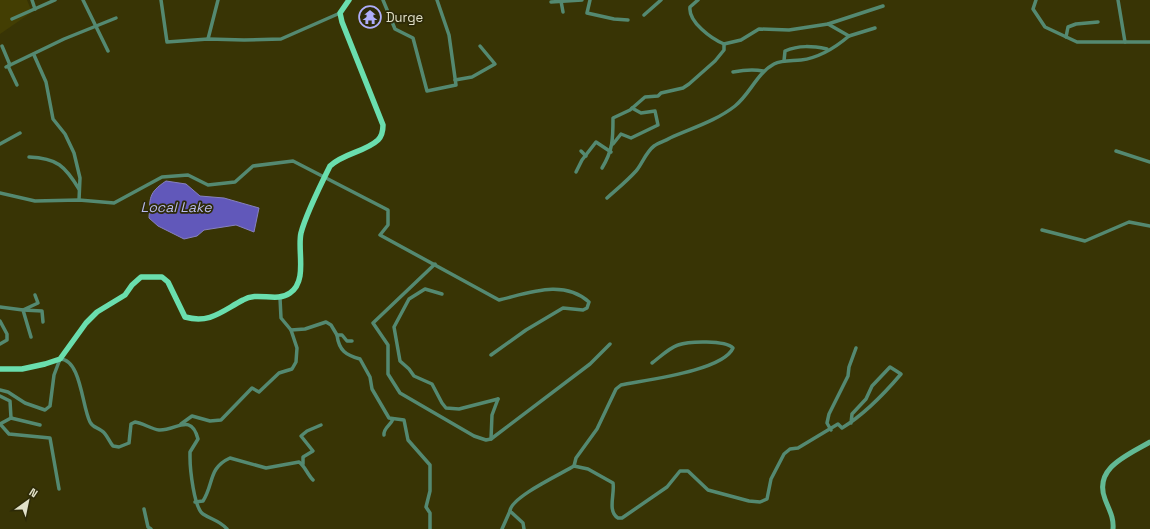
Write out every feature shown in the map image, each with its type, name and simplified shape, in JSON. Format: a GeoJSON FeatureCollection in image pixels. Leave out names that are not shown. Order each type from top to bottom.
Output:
{"type":"FeatureCollection","features":[{"type":"Feature","properties":{"kind":"main road"},"geometry":{"type":"LineString","coordinates":[[0,369],[22,369],[60,359],[86,323],[97,312],[125,295],[132,285],[141,277],[162,276],[168,282],[185,317],[196,320],[210,318],[245,298],[255,296],[280,298],[291,293],[300,279],[301,234],[330,166],[338,158],[378,140],[382,133],[383,125],[357,61],[340,13],[349,0]]}},
{"type":"Feature","properties":{"kind":"main road"},"geometry":{"type":"LineString","coordinates":[[1113,529],[1113,522],[1102,489],[1102,481],[1106,470],[1150,442]]}},
{"type":"Feature","properties":{"kind":"street"},"geometry":{"type":"LineString","coordinates":[[32,0],[35,9]]}},
{"type":"Feature","properties":{"kind":"street"},"geometry":{"type":"LineString","coordinates":[[12,19],[55,0]]}},
{"type":"Feature","properties":{"kind":"street"},"geometry":{"type":"LineString","coordinates":[[83,0],[108,51]]}},
{"type":"Feature","properties":{"kind":"street"},"geometry":{"type":"LineString","coordinates":[[161,0],[167,42],[208,39],[281,39],[340,13]]}},
{"type":"Feature","properties":{"kind":"street"},"geometry":{"type":"LineString","coordinates":[[208,39],[218,0]]}},
{"type":"Feature","properties":{"kind":"street"},"geometry":{"type":"LineString","coordinates":[[383,0],[395,29],[413,38],[427,91],[456,85],[449,35],[437,0]]}},
{"type":"Feature","properties":{"kind":"street"},"geometry":{"type":"LineString","coordinates":[[551,2],[582,0]]}},
{"type":"Feature","properties":{"kind":"street"},"geometry":{"type":"LineString","coordinates":[[590,0],[587,13],[614,19],[628,20]]}},
{"type":"Feature","properties":{"kind":"street"},"geometry":{"type":"LineString","coordinates":[[644,15],[661,0]]}},
{"type":"Feature","properties":{"kind":"street"},"geometry":{"type":"LineString","coordinates":[[698,0],[690,7],[692,17],[706,34],[724,44],[741,40],[750,33],[759,29],[789,30],[828,24],[883,6]]}},
{"type":"Feature","properties":{"kind":"street"},"geometry":{"type":"LineString","coordinates":[[1036,0],[1033,9],[1045,27],[1077,42],[1150,42]]}},
{"type":"Feature","properties":{"kind":"street"},"geometry":{"type":"LineString","coordinates":[[1118,0],[1125,42]]}},
{"type":"Feature","properties":{"kind":"street"},"geometry":{"type":"LineString","coordinates":[[561,1],[563,12]]}},
{"type":"Feature","properties":{"kind":"street"},"geometry":{"type":"LineString","coordinates":[[8,66],[34,55],[64,39],[116,18]]}},
{"type":"Feature","properties":{"kind":"street"},"geometry":{"type":"LineString","coordinates":[[1066,37],[1068,27],[1072,25],[1098,22]]}},
{"type":"Feature","properties":{"kind":"street"},"geometry":{"type":"LineString","coordinates":[[828,24],[849,36]]}},
{"type":"Feature","properties":{"kind":"street"},"geometry":{"type":"LineString","coordinates":[[607,198],[637,170],[654,146],[706,124],[734,107],[753,87],[763,71],[775,63],[802,60],[819,56],[827,49],[840,44],[849,36],[875,28]]}},
{"type":"Feature","properties":{"kind":"street"},"geometry":{"type":"LineString","coordinates":[[602,168],[611,152],[613,144],[613,118],[632,108],[645,97],[658,96],[661,93],[683,88],[689,84],[715,61],[724,50],[724,44]]}},
{"type":"Feature","properties":{"kind":"street"},"geometry":{"type":"LineString","coordinates":[[784,61],[785,51],[790,49],[810,45],[827,49]]}},
{"type":"Feature","properties":{"kind":"street"},"geometry":{"type":"LineString","coordinates":[[2,46],[8,66],[17,85]]}},
{"type":"Feature","properties":{"kind":"street"},"geometry":{"type":"LineString","coordinates":[[455,80],[472,77],[495,64],[480,46]]}},
{"type":"Feature","properties":{"kind":"street"},"geometry":{"type":"LineString","coordinates":[[34,55],[46,82],[53,119],[65,134],[74,153],[80,178],[79,200]]}},
{"type":"Feature","properties":{"kind":"street"},"geometry":{"type":"LineString","coordinates":[[733,72],[748,72],[754,70],[763,71]]}},
{"type":"Feature","properties":{"kind":"street"},"geometry":{"type":"LineString","coordinates":[[613,144],[621,134],[631,138],[658,125],[655,111],[648,113],[632,108]]}},
{"type":"Feature","properties":{"kind":"street"},"geometry":{"type":"LineString","coordinates":[[0,144],[20,133]]}},
{"type":"Feature","properties":{"kind":"street"},"geometry":{"type":"LineString","coordinates":[[576,172],[582,160],[596,142],[611,152]]}},
{"type":"Feature","properties":{"kind":"street"},"geometry":{"type":"LineString","coordinates":[[581,151],[586,156]]}},
{"type":"Feature","properties":{"kind":"street"},"geometry":{"type":"LineString","coordinates":[[1116,151],[1150,162]]}},
{"type":"Feature","properties":{"kind":"street"},"geometry":{"type":"LineString","coordinates":[[29,157],[44,158],[58,162],[70,174],[80,190]]}},
{"type":"Feature","properties":{"kind":"street"},"geometry":{"type":"LineString","coordinates":[[0,193],[35,201],[79,200],[114,203],[162,177],[188,175],[208,185],[235,182],[252,166],[293,161],[388,210],[388,224],[380,235],[500,300],[550,288],[568,291],[583,297],[589,302],[587,308],[583,310],[563,308],[526,330],[491,355]]}},
{"type":"Feature","properties":{"kind":"street"},"geometry":{"type":"LineString","coordinates":[[1042,230],[1085,241],[1129,222],[1150,226]]}},
{"type":"Feature","properties":{"kind":"street"},"geometry":{"type":"LineString","coordinates":[[435,264],[373,323],[388,345],[388,374],[400,393],[474,436],[486,440],[491,439],[590,364],[610,344]]}},
{"type":"Feature","properties":{"kind":"street"},"geometry":{"type":"LineString","coordinates":[[442,294],[425,289],[409,299],[394,327],[400,361],[414,376],[432,384],[446,408],[459,409],[498,399],[492,415],[491,439]]}},
{"type":"Feature","properties":{"kind":"street"},"geometry":{"type":"LineString","coordinates":[[23,310],[38,303],[35,295]]}},
{"type":"Feature","properties":{"kind":"street"},"geometry":{"type":"LineString","coordinates":[[0,390],[13,394],[25,403],[45,410],[48,409],[50,406],[54,375],[60,359],[68,361],[74,368],[90,422],[93,427],[103,431],[113,446],[119,447],[129,443],[131,424],[135,422],[159,430],[166,430],[181,424],[192,416],[210,420],[220,420],[252,388],[259,392],[279,373],[292,369],[296,362],[295,355],[297,348],[291,330],[281,318],[280,298]]}},
{"type":"Feature","properties":{"kind":"street"},"geometry":{"type":"LineString","coordinates":[[0,306],[23,310],[42,311],[43,322]]}},
{"type":"Feature","properties":{"kind":"street"},"geometry":{"type":"LineString","coordinates":[[23,310],[31,337]]}},
{"type":"Feature","properties":{"kind":"street"},"geometry":{"type":"LineString","coordinates":[[0,321],[7,334],[7,340],[0,344]]}},
{"type":"Feature","properties":{"kind":"street"},"geometry":{"type":"LineString","coordinates":[[291,330],[305,329],[326,322],[331,325],[337,335],[343,352],[360,359],[370,377],[372,389],[389,418],[404,420],[408,440],[430,465],[430,490],[426,504],[430,513],[430,529]]}},
{"type":"Feature","properties":{"kind":"street"},"geometry":{"type":"LineString","coordinates":[[337,335],[342,335],[347,340],[352,340]]}},
{"type":"Feature","properties":{"kind":"street"},"geometry":{"type":"LineString","coordinates":[[574,466],[576,458],[597,429],[616,389],[621,385],[699,369],[723,359],[731,353],[733,348],[729,344],[686,343],[676,345],[652,362]]}},
{"type":"Feature","properties":{"kind":"street"},"geometry":{"type":"LineString","coordinates":[[831,430],[827,423],[828,414],[848,376],[849,367],[856,348]]}},
{"type":"Feature","properties":{"kind":"street"},"geometry":{"type":"LineString","coordinates":[[502,529],[512,504],[534,489],[574,466],[588,469],[613,482],[613,509],[615,516],[618,518],[622,518],[649,501],[667,487],[680,471],[688,471],[708,490],[749,501],[760,502],[767,499],[771,479],[784,454],[790,449],[798,448],[831,430],[838,424],[842,428],[852,423],[885,392],[901,374],[890,367],[881,375],[872,386],[866,398],[852,414],[852,423]]}},
{"type":"Feature","properties":{"kind":"street"},"geometry":{"type":"LineString","coordinates":[[0,396],[10,401],[11,418]]}},
{"type":"Feature","properties":{"kind":"street"},"geometry":{"type":"LineString","coordinates":[[40,424],[11,418],[0,424],[10,434],[50,438],[59,489]]}},
{"type":"Feature","properties":{"kind":"street"},"geometry":{"type":"LineString","coordinates":[[384,435],[385,429],[389,426],[393,419]]}},
{"type":"Feature","properties":{"kind":"street"},"geometry":{"type":"LineString","coordinates":[[181,424],[186,424],[195,430],[198,439],[190,457],[195,502],[201,513],[219,521],[226,529]]}},
{"type":"Feature","properties":{"kind":"street"},"geometry":{"type":"LineString","coordinates":[[312,480],[306,473],[302,458],[313,451],[301,436],[307,431],[321,426]]}},
{"type":"Feature","properties":{"kind":"street"},"geometry":{"type":"LineString","coordinates":[[195,502],[203,501],[210,491],[211,477],[215,469],[230,458],[266,468],[299,462],[303,464]]}},
{"type":"Feature","properties":{"kind":"street"},"geometry":{"type":"LineString","coordinates":[[144,509],[148,527],[151,529]]}},
{"type":"Feature","properties":{"kind":"street"},"geometry":{"type":"LineString","coordinates":[[510,511],[523,523],[524,529]]}},
{"type":"Feature","properties":{"kind":"shaded area"},"geometry":{"type":"Polygon","coordinates":[[[0,0],[27,0],[32,12],[0,34],[0,0]]]}},
{"type":"Feature","properties":{"kind":"water","name":"Local Lake"},"geometry":{"type":"Polygon","coordinates":[[[166,181],[186,184],[200,196],[224,198],[259,208],[254,232],[236,225],[204,230],[197,236],[184,239],[158,226],[149,218],[150,201],[151,196],[156,189],[166,181]]]}},
{"type":"Feature","properties":{"kind":"place","name":"Durge"},"geometry":{"type":"Point","coordinates":[370,17]}}]}
